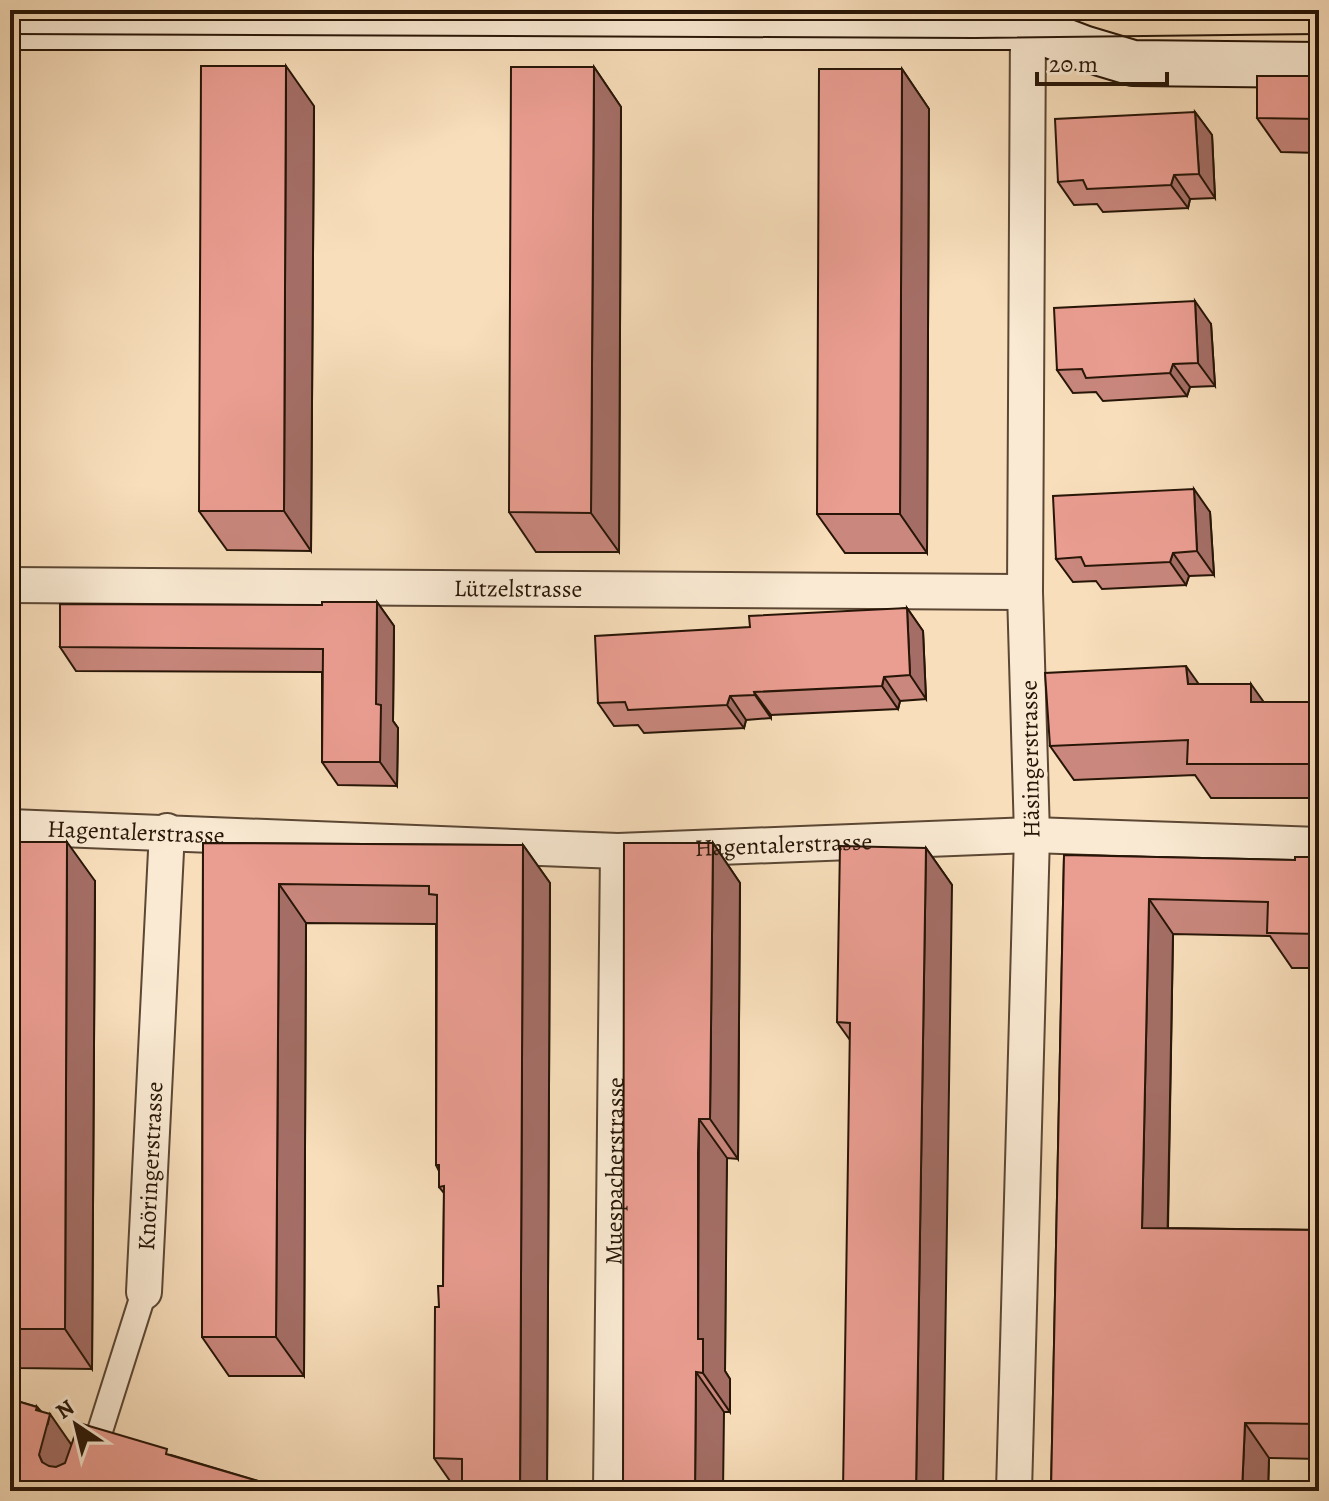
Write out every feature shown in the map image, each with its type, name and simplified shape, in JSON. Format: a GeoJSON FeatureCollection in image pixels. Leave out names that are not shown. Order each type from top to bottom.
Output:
{"type":"FeatureCollection","features":[{"type":"Feature","properties":{"kind":"main road"},"geometry":{"type":"LineString","coordinates":[[10,27],[1028,27],[1073,10]]}},
{"type":"Feature","properties":{"kind":"main road"},"geometry":{"type":"LineString","coordinates":[[1028,27],[1133,63],[1319,65]]}},
{"type":"Feature","properties":{"kind":"street","name":"Häsingerstrasse"},"geometry":{"type":"LineString","coordinates":[[1014,1491],[1032,835],[1025,592],[1028,27]]}},
{"type":"Feature","properties":{"kind":"street","name":"Lützelstrasse"},"geometry":{"type":"LineString","coordinates":[[10,585],[1025,592]]}},
{"type":"Feature","properties":{"kind":"street","name":"Hagentalerstrasse"},"geometry":{"type":"LineString","coordinates":[[10,827],[618,851],[1032,835],[1319,845]]}},
{"type":"Feature","properties":{"kind":"street","name":"Knöringerstrasse"},"geometry":{"type":"LineString","coordinates":[[81,1491],[144,1292],[167,831]]}},
{"type":"Feature","properties":{"kind":"street","name":"Muespacherstrasse"},"geometry":{"type":"LineString","coordinates":[[611,1491],[618,851]]}},
{"type":"Feature","properties":{"kind":"building"},"geometry":{"type":"Polygon","coordinates":[[[201,66],[286,66],[284,511],[199,511],[201,66]]]}},
{"type":"Feature","properties":{"kind":"building"},"geometry":{"type":"Polygon","coordinates":[[[511,67],[594,67],[591,513],[509,512],[511,67]]]}},
{"type":"Feature","properties":{"kind":"building"},"geometry":{"type":"Polygon","coordinates":[[[819,69],[902,69],[900,514],[817,514],[819,69]]]}},
{"type":"Feature","properties":{"kind":"building"},"geometry":{"type":"Polygon","coordinates":[[[1257,76],[1319,76],[1319,119],[1257,118],[1257,76]]]}},
{"type":"Feature","properties":{"kind":"building"},"geometry":{"type":"Polygon","coordinates":[[[1195,112],[1199,174],[1174,175],[1171,185],[1087,189],[1083,180],[1058,182],[1055,119],[1195,112]]]}},
{"type":"Feature","properties":{"kind":"building"},"geometry":{"type":"Polygon","coordinates":[[[1195,301],[1198,363],[1173,364],[1170,373],[1086,378],[1082,369],[1057,370],[1054,308],[1195,301]]]}},
{"type":"Feature","properties":{"kind":"building"},"geometry":{"type":"Polygon","coordinates":[[[1194,489],[1197,551],[1173,553],[1170,562],[1085,566],[1081,557],[1056,559],[1053,496],[1194,489]]]}},
{"type":"Feature","properties":{"kind":"building"},"geometry":{"type":"Polygon","coordinates":[[[322,602],[377,602],[376,704],[381,705],[380,762],[322,762],[323,649],[60,647],[60,604],[322,605],[322,602]]]}},
{"type":"Feature","properties":{"kind":"building"},"geometry":{"type":"Polygon","coordinates":[[[907,608],[910,675],[884,677],[882,686],[754,692],[755,695],[730,696],[727,705],[628,710],[625,702],[598,703],[595,636],[750,627],[749,616],[907,608]]]}},
{"type":"Feature","properties":{"kind":"building"},"geometry":{"type":"Polygon","coordinates":[[[1186,666],[1188,684],[1251,684],[1251,702],[1319,702],[1319,768],[1311,768],[1310,764],[1187,764],[1188,740],[1050,746],[1045,673],[1186,666]]]}},
{"type":"Feature","properties":{"kind":"building"},"geometry":{"type":"Polygon","coordinates":[[[10,842],[67,842],[65,1329],[10,1329],[10,842]]]}},
{"type":"Feature","properties":{"kind":"building"},"geometry":{"type":"Polygon","coordinates":[[[203,843],[523,845],[520,1491],[462,1491],[462,1459],[434,1458],[435,1307],[439,1307],[438,1286],[443,1286],[444,1186],[439,1187],[439,1165],[436,1165],[437,895],[429,894],[429,886],[279,884],[276,1337],[202,1337],[203,843]]]}},
{"type":"Feature","properties":{"kind":"building"},"geometry":{"type":"Polygon","coordinates":[[[624,843],[713,843],[710,1119],[699,1119],[698,1153],[698,1339],[703,1339],[703,1373],[696,1372],[695,1491],[623,1491],[624,843]]]}},
{"type":"Feature","properties":{"kind":"building"},"geometry":{"type":"Polygon","coordinates":[[[840,846],[926,848],[916,1491],[843,1491],[850,1023],[837,1022],[840,846]]]}},
{"type":"Feature","properties":{"kind":"building"},"geometry":{"type":"Polygon","coordinates":[[[1064,855],[1295,860],[1295,857],[1319,857],[1319,934],[1267,933],[1268,902],[1149,899],[1142,1228],[1319,1230],[1319,1424],[1245,1423],[1242,1491],[1051,1491],[1064,855]]]}},
{"type":"Feature","properties":{"kind":"building"},"geometry":{"type":"Polygon","coordinates":[[[10,1399],[50,1414],[39,1455],[42,1462],[49,1466],[65,1463],[79,1423],[167,1449],[166,1454],[292,1491],[27,1491],[10,1486],[10,1399]]]}},
{"type":"Feature","properties":{"kind":"tram line"},"geometry":{"type":"LineString","coordinates":[[10,16],[977,19],[1319,15]]}},
{"type":"Feature","properties":{"kind":"tram line"},"geometry":{"type":"LineString","coordinates":[[10,34],[975,38],[1319,34]]}}]}
